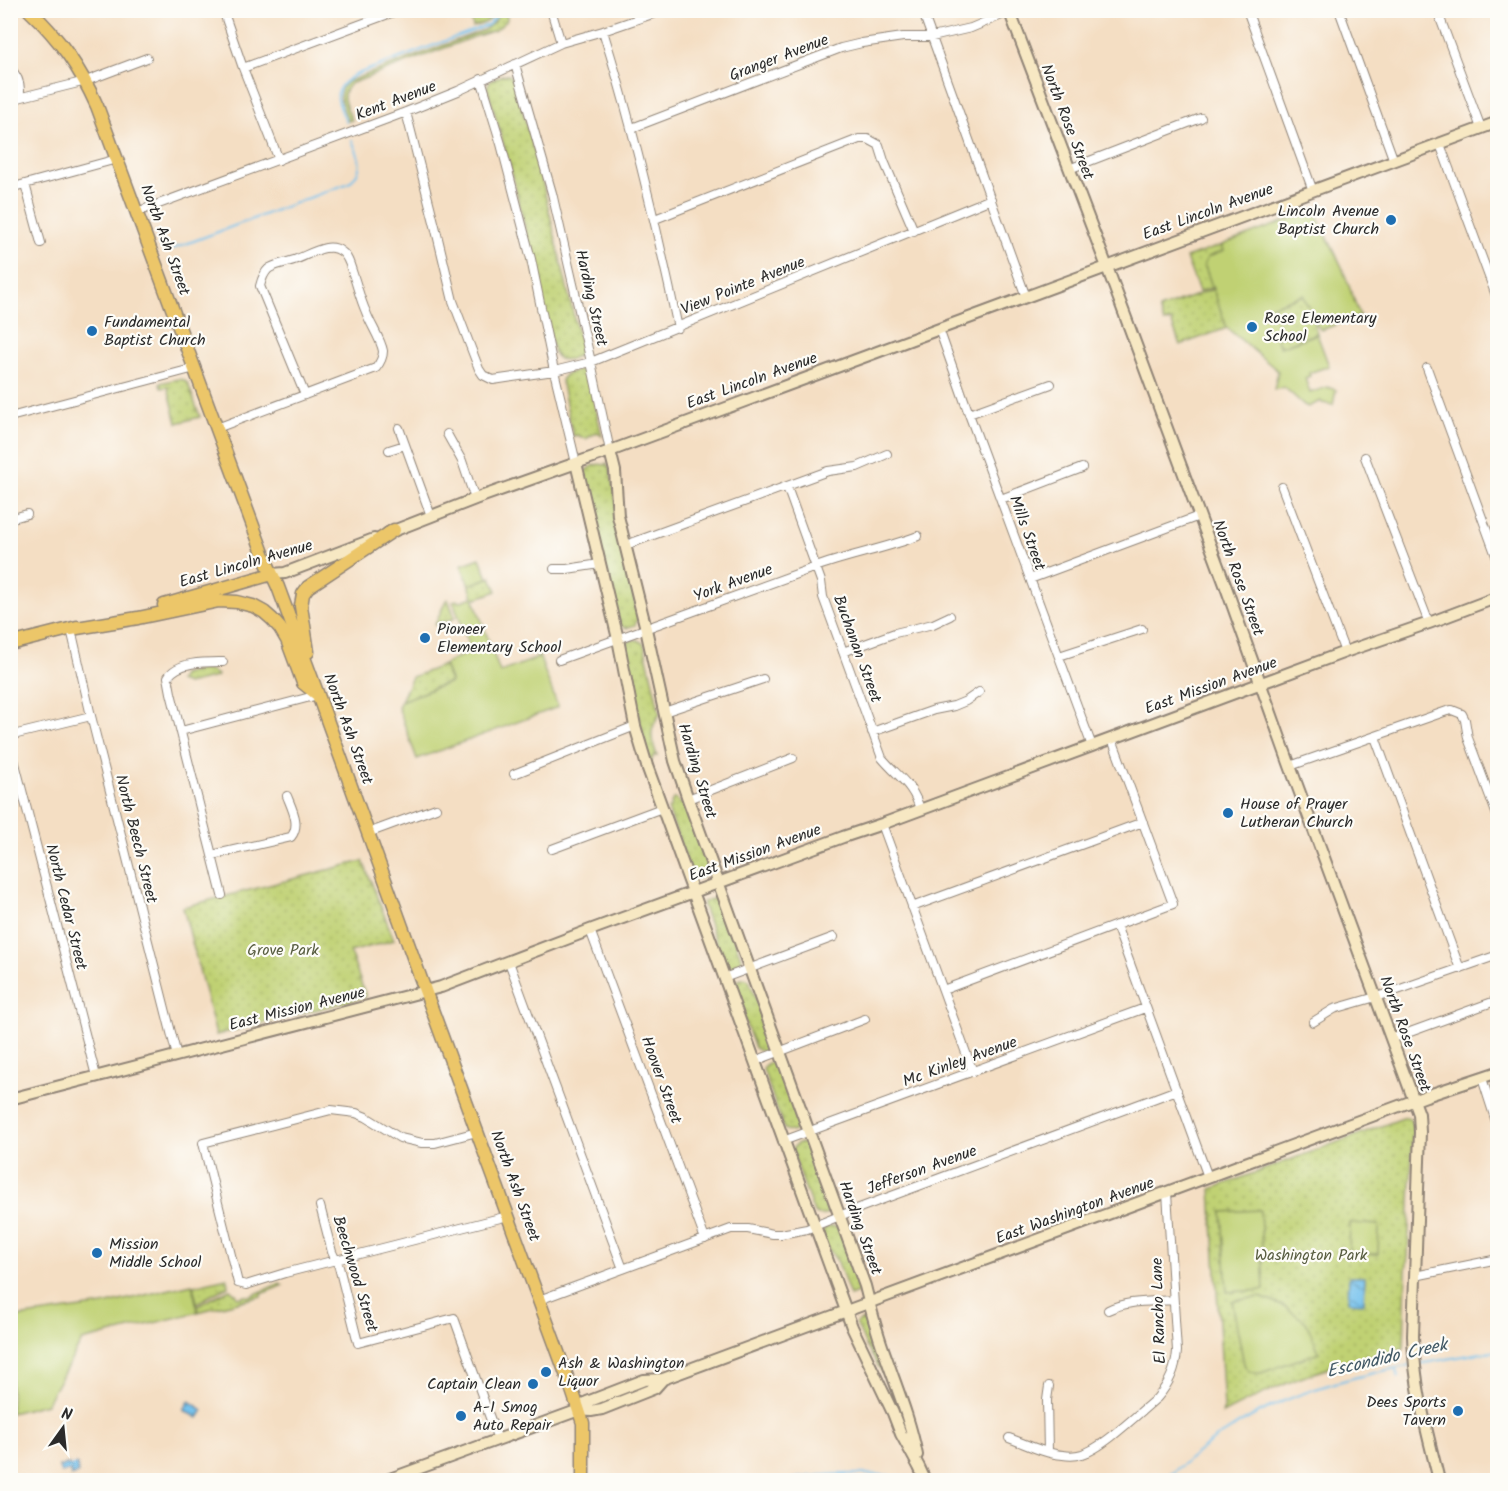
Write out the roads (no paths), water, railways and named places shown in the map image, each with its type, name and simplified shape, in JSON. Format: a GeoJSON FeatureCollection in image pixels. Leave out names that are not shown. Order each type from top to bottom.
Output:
{"type":"FeatureCollection","features":[{"type":"Feature","properties":{"kind":"main road","name":"North Rose Street"},"geometry":{"type":"LineString","coordinates":[[1009,11],[1107,267],[1419,1114],[1414,1351],[1422,1410],[1439,1480]]}},
{"type":"Feature","properties":{"kind":"main road","name":"North Ash Street"},"geometry":{"type":"LineString","coordinates":[[35,13],[86,81],[97,106],[313,680],[579,1410],[583,1424],[583,1480]]}},
{"type":"Feature","properties":{"kind":"main road","name":"East Lincoln Avenue"},"geometry":{"type":"LineString","coordinates":[[10,644],[272,574],[285,573],[431,516],[1497,122]]}},
{"type":"Feature","properties":{"kind":"main road","name":"Harding Street"},"geometry":{"type":"LineString","coordinates":[[610,451],[615,471],[618,516],[675,761],[865,1286],[885,1356],[911,1428],[919,1467]]}},
{"type":"Feature","properties":{"kind":"main road","name":"Harding Street"},"geometry":{"type":"LineString","coordinates":[[576,463],[618,639],[635,726],[647,766],[852,1327],[901,1434],[925,1480]]}},
{"type":"Feature","properties":{"kind":"main road"},"geometry":{"type":"LineString","coordinates":[[313,680],[301,606],[303,594],[308,587],[394,530]]}},
{"type":"Feature","properties":{"kind":"main road","name":"East Mission Avenue"},"geometry":{"type":"LineString","coordinates":[[10,1099],[441,987],[590,930],[1497,597]]}},
{"type":"Feature","properties":{"kind":"main road"},"geometry":{"type":"LineString","coordinates":[[71,629],[219,601],[245,604],[264,612],[280,628],[287,640],[303,683],[318,695]]}},
{"type":"Feature","properties":{"kind":"main road","name":"East Washington Avenue"},"geometry":{"type":"LineString","coordinates":[[387,1480],[579,1410],[591,1400],[644,1380],[663,1379],[1497,1072]]}},
{"type":"Feature","properties":{"kind":"street"},"geometry":{"type":"LineString","coordinates":[[223,10],[279,160]]}},
{"type":"Feature","properties":{"kind":"street"},"geometry":{"type":"LineString","coordinates":[[243,68],[399,10]]}},
{"type":"Feature","properties":{"kind":"street"},"geometry":{"type":"LineString","coordinates":[[551,10],[561,43]]}},
{"type":"Feature","properties":{"kind":"street","name":"Kent Avenue"},"geometry":{"type":"LineString","coordinates":[[137,212],[406,112],[458,91],[561,43],[664,10]]}},
{"type":"Feature","properties":{"kind":"street"},"geometry":{"type":"LineString","coordinates":[[922,10],[1026,297]]}},
{"type":"Feature","properties":{"kind":"street"},"geometry":{"type":"LineString","coordinates":[[1247,10],[1313,191]]}},
{"type":"Feature","properties":{"kind":"street"},"geometry":{"type":"LineString","coordinates":[[1339,10],[1395,161]]}},
{"type":"Feature","properties":{"kind":"street"},"geometry":{"type":"LineString","coordinates":[[1437,10],[1481,128]]}},
{"type":"Feature","properties":{"kind":"street","name":"Granger Avenue"},"geometry":{"type":"LineString","coordinates":[[632,128],[841,48],[893,39],[932,37],[970,28],[1009,11]]}},
{"type":"Feature","properties":{"kind":"street"},"geometry":{"type":"LineString","coordinates":[[603,31],[623,94],[655,219],[678,328]]}},
{"type":"Feature","properties":{"kind":"street"},"geometry":{"type":"LineString","coordinates":[[15,99],[86,81],[147,58]]}},
{"type":"Feature","properties":{"kind":"street","name":"Harding Street"},"geometry":{"type":"LineString","coordinates":[[515,64],[552,193],[610,451]]}},
{"type":"Feature","properties":{"kind":"street"},"geometry":{"type":"LineString","coordinates":[[10,69],[19,79],[21,91],[15,99]]}},
{"type":"Feature","properties":{"kind":"street","name":"Harding Street"},"geometry":{"type":"LineString","coordinates":[[481,79],[501,144],[531,259],[576,463]]}},
{"type":"Feature","properties":{"kind":"street","name":"View Pointe Avenue"},"geometry":{"type":"LineString","coordinates":[[406,112],[453,301],[478,369],[483,375],[493,380],[554,371],[591,362],[991,200]]}},
{"type":"Feature","properties":{"kind":"street"},"geometry":{"type":"LineString","coordinates":[[1068,169],[1201,118]]}},
{"type":"Feature","properties":{"kind":"street"},"geometry":{"type":"LineString","coordinates":[[655,219],[859,139],[879,145],[914,231]]}},
{"type":"Feature","properties":{"kind":"street"},"geometry":{"type":"LineString","coordinates":[[1440,144],[1497,301]]}},
{"type":"Feature","properties":{"kind":"street"},"geometry":{"type":"LineString","coordinates":[[10,188],[117,159]]}},
{"type":"Feature","properties":{"kind":"street"},"geometry":{"type":"LineString","coordinates":[[25,184],[41,243]]}},
{"type":"Feature","properties":{"kind":"street"},"geometry":{"type":"LineString","coordinates":[[217,428],[305,395],[376,368],[383,349],[366,312],[349,263],[342,252],[329,247],[272,266],[263,273],[260,286],[305,395]]}},
{"type":"Feature","properties":{"kind":"street","name":"Mills Street"},"geometry":{"type":"LineString","coordinates":[[939,329],[1092,746]]}},
{"type":"Feature","properties":{"kind":"street"},"geometry":{"type":"LineString","coordinates":[[10,417],[195,368]]}},
{"type":"Feature","properties":{"kind":"street"},"geometry":{"type":"LineString","coordinates":[[1427,368],[1497,561]]}},
{"type":"Feature","properties":{"kind":"street"},"geometry":{"type":"LineString","coordinates":[[969,414],[1051,384]]}},
{"type":"Feature","properties":{"kind":"street"},"geometry":{"type":"LineString","coordinates":[[399,428],[431,516]]}},
{"type":"Feature","properties":{"kind":"street"},"geometry":{"type":"LineString","coordinates":[[447,434],[462,461],[475,500]]}},
{"type":"Feature","properties":{"kind":"street"},"geometry":{"type":"LineString","coordinates":[[389,450],[405,445]]}},
{"type":"Feature","properties":{"kind":"street"},"geometry":{"type":"LineString","coordinates":[[626,545],[828,471],[857,467],[887,454]]}},
{"type":"Feature","properties":{"kind":"street"},"geometry":{"type":"LineString","coordinates":[[1365,457],[1429,623]]}},
{"type":"Feature","properties":{"kind":"street"},"geometry":{"type":"LineString","coordinates":[[1001,499],[1082,468]]}},
{"type":"Feature","properties":{"kind":"street","name":"Buchanan Street"},"geometry":{"type":"LineString","coordinates":[[788,487],[843,652],[882,758],[912,788],[920,810]]}},
{"type":"Feature","properties":{"kind":"street"},"geometry":{"type":"LineString","coordinates":[[1282,487],[1345,652]]}},
{"type":"Feature","properties":{"kind":"street"},"geometry":{"type":"LineString","coordinates":[[10,519],[27,514]]}},
{"type":"Feature","properties":{"kind":"street"},"geometry":{"type":"LineString","coordinates":[[1030,579],[1199,516]]}},
{"type":"Feature","properties":{"kind":"street","name":"York Avenue"},"geometry":{"type":"LineString","coordinates":[[559,660],[816,567],[918,536]]}},
{"type":"Feature","properties":{"kind":"street"},"geometry":{"type":"LineString","coordinates":[[554,569],[600,564]]}},
{"type":"Feature","properties":{"kind":"street"},"geometry":{"type":"LineString","coordinates":[[843,652],[895,633],[933,624],[950,616]]}},
{"type":"Feature","properties":{"kind":"street","name":"North Beech Street"},"geometry":{"type":"LineString","coordinates":[[71,629],[177,1056]]}},
{"type":"Feature","properties":{"kind":"street"},"geometry":{"type":"LineString","coordinates":[[1059,656],[1142,629]]}},
{"type":"Feature","properties":{"kind":"street"},"geometry":{"type":"LineString","coordinates":[[222,895],[168,677],[172,670],[178,668],[202,662],[223,662]]}},
{"type":"Feature","properties":{"kind":"street"},"geometry":{"type":"LineString","coordinates":[[664,712],[763,678]]}},
{"type":"Feature","properties":{"kind":"street"},"geometry":{"type":"LineString","coordinates":[[872,732],[934,710],[954,706],[979,692]]}},
{"type":"Feature","properties":{"kind":"street"},"geometry":{"type":"LineString","coordinates":[[181,731],[318,695]]}},
{"type":"Feature","properties":{"kind":"street"},"geometry":{"type":"LineString","coordinates":[[1290,766],[1452,710],[1462,714],[1465,720],[1468,738],[1497,818]]}},
{"type":"Feature","properties":{"kind":"street"},"geometry":{"type":"LineString","coordinates":[[10,742],[13,735],[91,716]]}},
{"type":"Feature","properties":{"kind":"street"},"geometry":{"type":"LineString","coordinates":[[514,774],[635,726]]}},
{"type":"Feature","properties":{"kind":"street"},"geometry":{"type":"LineString","coordinates":[[1375,737],[1460,969]]}},
{"type":"Feature","properties":{"kind":"street"},"geometry":{"type":"LineString","coordinates":[[943,990],[1173,904],[1112,739]]}},
{"type":"Feature","properties":{"kind":"street","name":"North Cedar Street"},"geometry":{"type":"LineString","coordinates":[[10,742],[96,1076]]}},
{"type":"Feature","properties":{"kind":"street"},"geometry":{"type":"LineString","coordinates":[[688,799],[793,758]]}},
{"type":"Feature","properties":{"kind":"street"},"geometry":{"type":"LineString","coordinates":[[212,855],[291,837],[297,825],[287,796]]}},
{"type":"Feature","properties":{"kind":"street"},"geometry":{"type":"LineString","coordinates":[[368,833],[436,808]]}},
{"type":"Feature","properties":{"kind":"street"},"geometry":{"type":"LineString","coordinates":[[552,849],[662,808]]}},
{"type":"Feature","properties":{"kind":"street"},"geometry":{"type":"LineString","coordinates":[[912,907],[1143,822]]}},
{"type":"Feature","properties":{"kind":"street"},"geometry":{"type":"LineString","coordinates":[[882,824],[973,1072]]}},
{"type":"Feature","properties":{"kind":"street"},"geometry":{"type":"LineString","coordinates":[[1116,925],[1208,1177]]}},
{"type":"Feature","properties":{"kind":"street","name":"Hoover Street"},"geometry":{"type":"LineString","coordinates":[[590,930],[705,1239]]}},
{"type":"Feature","properties":{"kind":"street"},"geometry":{"type":"LineString","coordinates":[[724,978],[834,937]]}},
{"type":"Feature","properties":{"kind":"street"},"geometry":{"type":"LineString","coordinates":[[1313,1022],[1334,1009],[1497,955]]}},
{"type":"Feature","properties":{"kind":"street"},"geometry":{"type":"LineString","coordinates":[[509,962],[623,1269]]}},
{"type":"Feature","properties":{"kind":"street"},"geometry":{"type":"LineString","coordinates":[[1391,1040],[1497,1000]]}},
{"type":"Feature","properties":{"kind":"street","name":"Mc Kinley Avenue"},"geometry":{"type":"LineString","coordinates":[[783,1141],[1145,1008]]}},
{"type":"Feature","properties":{"kind":"street"},"geometry":{"type":"LineString","coordinates":[[754,1061],[865,1019]]}},
{"type":"Feature","properties":{"kind":"street"},"geometry":{"type":"LineString","coordinates":[[1482,1078],[1497,1128]]}},
{"type":"Feature","properties":{"kind":"street","name":"Jefferson Avenue"},"geometry":{"type":"LineString","coordinates":[[539,1300],[731,1229],[781,1234],[807,1229],[1177,1090]]}},
{"type":"Feature","properties":{"kind":"street"},"geometry":{"type":"LineString","coordinates":[[477,1132],[435,1143],[422,1143],[400,1138],[356,1113],[331,1110],[203,1143],[238,1283],[246,1285],[508,1215]]}},
{"type":"Feature","properties":{"kind":"street","name":"El Rancho Lane"},"geometry":{"type":"LineString","coordinates":[[1009,1438],[1060,1455],[1083,1454],[1094,1449],[1164,1390],[1173,1374],[1176,1359],[1167,1193]]}},
{"type":"Feature","properties":{"kind":"street","name":"Beechwood Street"},"geometry":{"type":"LineString","coordinates":[[320,1206],[332,1252],[339,1267],[358,1342],[454,1318],[498,1440]]}},
{"type":"Feature","properties":{"kind":"street"},"geometry":{"type":"LineString","coordinates":[[1415,1275],[1497,1259]]}},
{"type":"Feature","properties":{"kind":"street"},"geometry":{"type":"LineString","coordinates":[[1108,1310],[1131,1302],[1173,1300]]}},
{"type":"Feature","properties":{"kind":"street"},"geometry":{"type":"LineString","coordinates":[[1048,1452],[1049,1386]]}},
{"type":"Feature","properties":{"kind":"water"},"geometry":{"type":"Polygon","coordinates":[[[1349,1277],[1365,1277],[1364,1303],[1348,1302],[1349,1277]]]}},
{"type":"Feature","properties":{"kind":"water"},"geometry":{"type":"Polygon","coordinates":[[[189,1401],[203,1410],[198,1418],[184,1410],[189,1401]]]}},
{"type":"Feature","properties":{"kind":"water"},"geometry":{"type":"Polygon","coordinates":[[[68,1464],[70,1466],[77,1464],[78,1474],[71,1476],[71,1470],[61,1473],[59,1467],[68,1464]]]}},
{"type":"Feature","properties":{"kind":"waterway"},"geometry":{"type":"LineString","coordinates":[[346,122],[338,94],[342,84],[348,79],[488,25],[495,18],[497,10]]}},
{"type":"Feature","properties":{"kind":"waterway"},"geometry":{"type":"LineString","coordinates":[[167,251],[349,183],[358,172],[360,163],[352,140]]}},
{"type":"Feature","properties":{"kind":"waterway","name":"Escondido Creek"},"geometry":{"type":"LineString","coordinates":[[1418,1364],[1498,1350]]}},
{"type":"Feature","properties":{"kind":"waterway","name":"Escondido Creek"},"geometry":{"type":"LineString","coordinates":[[1164,1480],[1218,1437],[1270,1407],[1315,1389],[1412,1365]]}},
{"type":"Feature","properties":{"kind":"waterway"},"geometry":{"type":"LineString","coordinates":[[1396,1370],[1398,1378]]}},
{"type":"Feature","properties":{"kind":"waterway","name":"Escondido Creek"},"geometry":{"type":"LineString","coordinates":[[789,1480],[822,1475],[854,1474],[920,1479]]}},
{"type":"Feature","properties":{"kind":"place","name":"Lincoln Avenue Baptist Church"},"geometry":{"type":"Point","coordinates":[1391,220]}},
{"type":"Feature","properties":{"kind":"place","name":"Rose Elementary School"},"geometry":{"type":"Point","coordinates":[1252,327]}},
{"type":"Feature","properties":{"kind":"place","name":"Fundamental Baptist Church"},"geometry":{"type":"Point","coordinates":[92,331]}},
{"type":"Feature","properties":{"kind":"place","name":"Pioneer Elementary School"},"geometry":{"type":"Point","coordinates":[425,638]}},
{"type":"Feature","properties":{"kind":"place","name":"House of Prayer Lutheran Church"},"geometry":{"type":"Point","coordinates":[1228,813]}},
{"type":"Feature","properties":{"kind":"place","name":"Mission Middle School"},"geometry":{"type":"Point","coordinates":[97,1253]}},
{"type":"Feature","properties":{"kind":"place","name":"Ash & Washington Liquor"},"geometry":{"type":"Point","coordinates":[546,1372]}},
{"type":"Feature","properties":{"kind":"place","name":"Captain Clean"},"geometry":{"type":"Point","coordinates":[533,1384]}},
{"type":"Feature","properties":{"kind":"place","name":"Dees Sports Tavern"},"geometry":{"type":"Point","coordinates":[1458,1411]}},
{"type":"Feature","properties":{"kind":"place","name":"A-1 Smog Auto Repair"},"geometry":{"type":"Point","coordinates":[461,1416]}},
{"type":"Feature","properties":{"kind":"park label","name":"Grove Park"},"geometry":{"type":"Point","coordinates":[283,950]}},
{"type":"Feature","properties":{"kind":"park label","name":"Washington Park"},"geometry":{"type":"Point","coordinates":[1311,1255]}}]}
